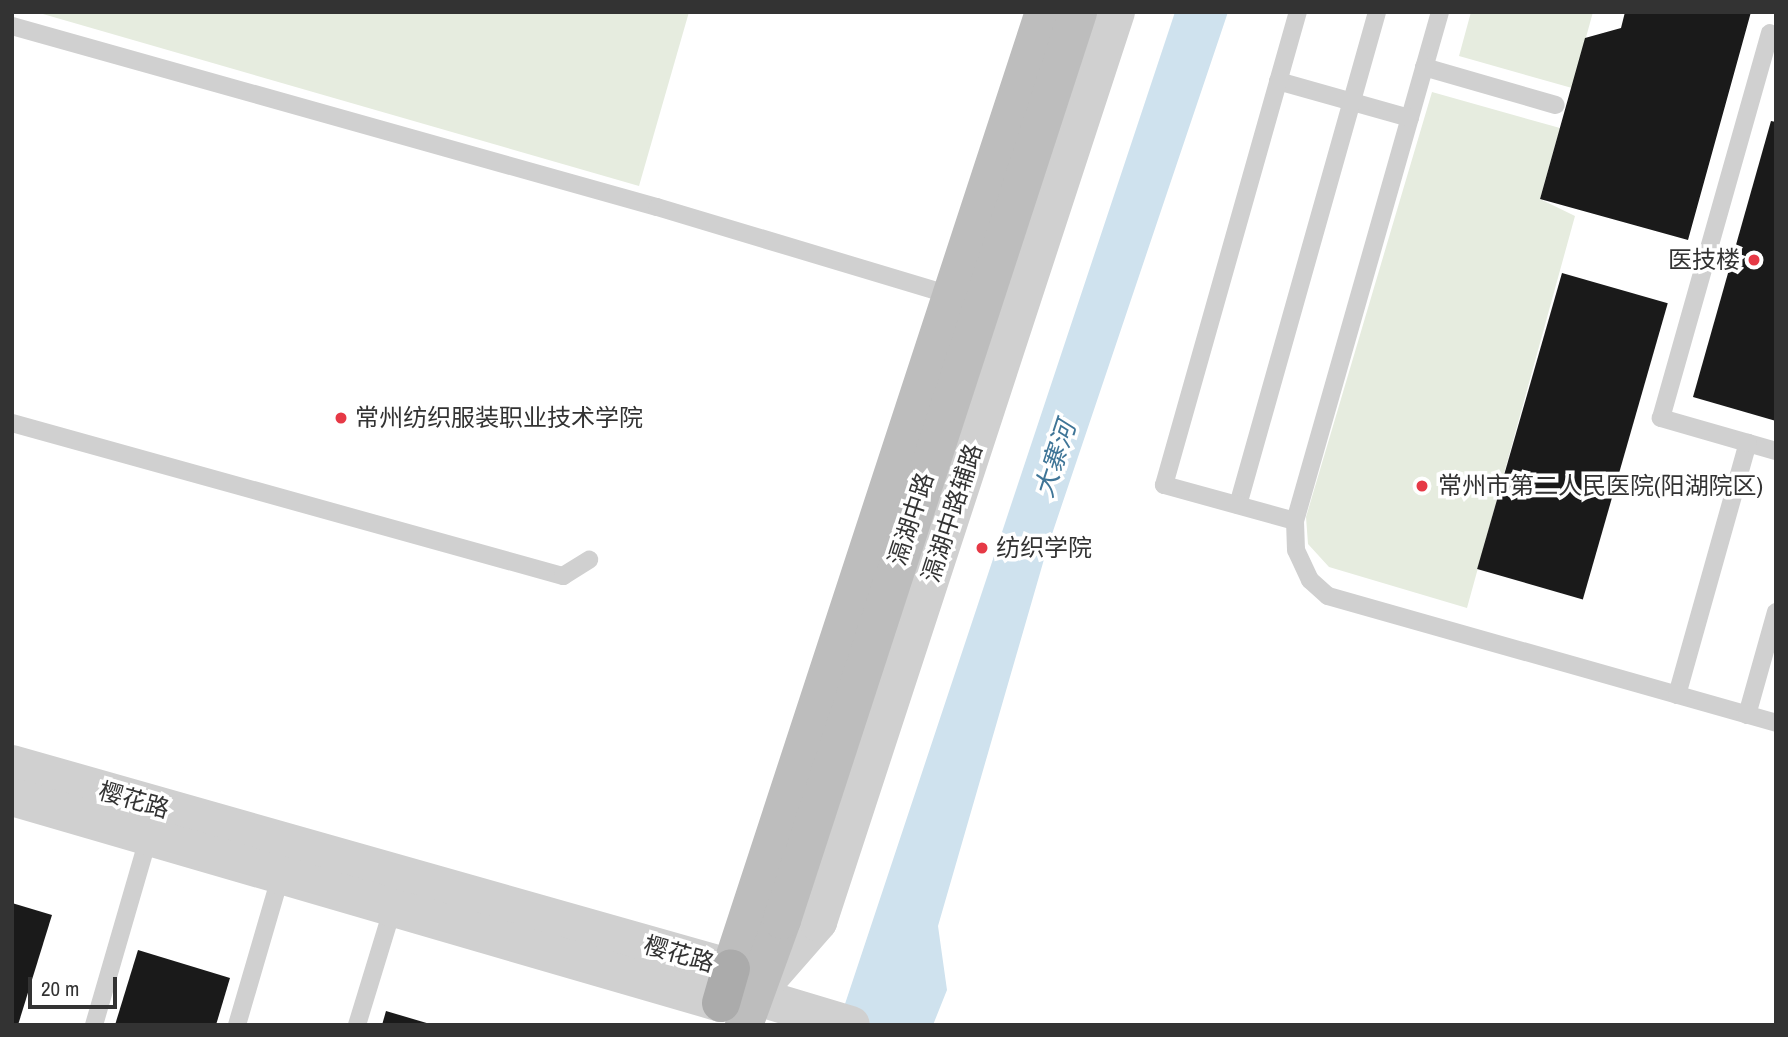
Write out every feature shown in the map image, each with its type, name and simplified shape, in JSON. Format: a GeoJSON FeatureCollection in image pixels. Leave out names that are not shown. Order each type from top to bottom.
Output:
{"type":"FeatureCollection","features":[{"type":"Feature","properties":{"kind":"main road","name":"滆湖中路"},"geometry":{"type":"LineString","coordinates":[[733,1003],[965,299],[1044,12]]}},
{"type":"Feature","properties":{"kind":"main road","name":"滆湖中路"},"geometry":{"type":"LineString","coordinates":[[965,299],[1077,12]]}},
{"type":"Feature","properties":{"kind":"street","name":"滆湖中路辅路"},"geometry":{"type":"LineString","coordinates":[[733,1003],[818,922],[1116,12]]}},
{"type":"Feature","properties":{"kind":"street","name":"樱花路"},"geometry":{"type":"LineString","coordinates":[[12,764],[733,1003]]}},
{"type":"Feature","properties":{"kind":"street","name":"樱花路"},"geometry":{"type":"LineString","coordinates":[[12,797],[733,1003]]}},
{"type":"Feature","properties":{"kind":"street"},"geometry":{"type":"LineString","coordinates":[[733,1003],[840,1022]]}},
{"type":"Feature","properties":{"kind":"lane"},"geometry":{"type":"LineString","coordinates":[[1295,521],[1164,485],[1298,12]]}},
{"type":"Feature","properties":{"kind":"lane"},"geometry":{"type":"LineString","coordinates":[[1238,505],[1377,12]]}},
{"type":"Feature","properties":{"kind":"lane"},"geometry":{"type":"LineString","coordinates":[[1440,12],[1295,521],[1296,550],[1310,580],[1328,596],[1776,723]]}},
{"type":"Feature","properties":{"kind":"lane"},"geometry":{"type":"LineString","coordinates":[[12,26],[657,207],[965,299]]}},
{"type":"Feature","properties":{"kind":"lane"},"geometry":{"type":"LineString","coordinates":[[1768,33],[1661,418],[1776,451]]}},
{"type":"Feature","properties":{"kind":"lane"},"geometry":{"type":"LineString","coordinates":[[1424,67],[1556,105]]}},
{"type":"Feature","properties":{"kind":"lane"},"geometry":{"type":"LineString","coordinates":[[1278,81],[1410,118]]}},
{"type":"Feature","properties":{"kind":"lane"},"geometry":{"type":"LineString","coordinates":[[12,423],[563,576],[589,560]]}},
{"type":"Feature","properties":{"kind":"lane"},"geometry":{"type":"LineString","coordinates":[[1677,695],[1748,443]]}},
{"type":"Feature","properties":{"kind":"lane"},"geometry":{"type":"LineString","coordinates":[[1747,715],[1776,612]]}},
{"type":"Feature","properties":{"kind":"lane"},"geometry":{"type":"LineString","coordinates":[[94,1025],[149,836]]}},
{"type":"Feature","properties":{"kind":"lane"},"geometry":{"type":"LineString","coordinates":[[237,1025],[281,874]]}},
{"type":"Feature","properties":{"kind":"lane"},"geometry":{"type":"LineString","coordinates":[[358,1025],[393,907]]}},
{"type":"Feature","properties":{"kind":"shaded area"},"geometry":{"type":"Polygon","coordinates":[[[36,12],[689,12],[639,186],[36,12]]]}},
{"type":"Feature","properties":{"kind":"shaded area"},"geometry":{"type":"Polygon","coordinates":[[[1471,12],[1593,12],[1572,88],[1459,56],[1471,12]]]}},
{"type":"Feature","properties":{"kind":"shaded area"},"geometry":{"type":"Polygon","coordinates":[[[1432,92],[1560,128],[1540,199],[1575,216],[1467,608],[1329,567],[1308,544],[1306,517],[1432,92]]]}},
{"type":"Feature","properties":{"kind":"water","name":"大寨河"},"geometry":{"type":"Polygon","coordinates":[[[1175,12],[1228,12],[1047,549],[938,926],[947,990],[933,1025],[838,1025],[1175,12]]]}},
{"type":"Feature","properties":{"kind":"building"},"geometry":{"type":"Polygon","coordinates":[[[1625,12],[1751,12],[1688,240],[1540,199],[1585,38],[1621,28],[1625,12]]]}},
{"type":"Feature","properties":{"kind":"building","name":"医技楼"},"geometry":{"type":"Polygon","coordinates":[[[1771,121],[1776,122],[1776,421],[1693,397],[1771,121]]]}},
{"type":"Feature","properties":{"kind":"building"},"geometry":{"type":"Polygon","coordinates":[[[1562,273],[1668,303],[1583,599],[1477,569],[1562,273]]]}},
{"type":"Feature","properties":{"kind":"building"},"geometry":{"type":"Polygon","coordinates":[[[12,903],[52,915],[18,1025],[12,1025],[12,903]]]}},
{"type":"Feature","properties":{"kind":"building"},"geometry":{"type":"Polygon","coordinates":[[[138,950],[230,978],[216,1025],[115,1025],[138,950]]]}},
{"type":"Feature","properties":{"kind":"building"},"geometry":{"type":"Polygon","coordinates":[[[386,1011],[430,1024],[382,1025],[386,1011]]]}},
{"type":"Feature","properties":{"kind":"place","name":"医技楼"},"geometry":{"type":"Point","coordinates":[1754,260]}},
{"type":"Feature","properties":{"kind":"place","name":"常州纺织服装职业技术学院"},"geometry":{"type":"Point","coordinates":[341,418]}},
{"type":"Feature","properties":{"kind":"place","name":"常州市第二人民医院(阳湖院区)"},"geometry":{"type":"Point","coordinates":[1422,486]}},
{"type":"Feature","properties":{"kind":"place","name":"纺织学院"},"geometry":{"type":"Point","coordinates":[982,548]}}]}
